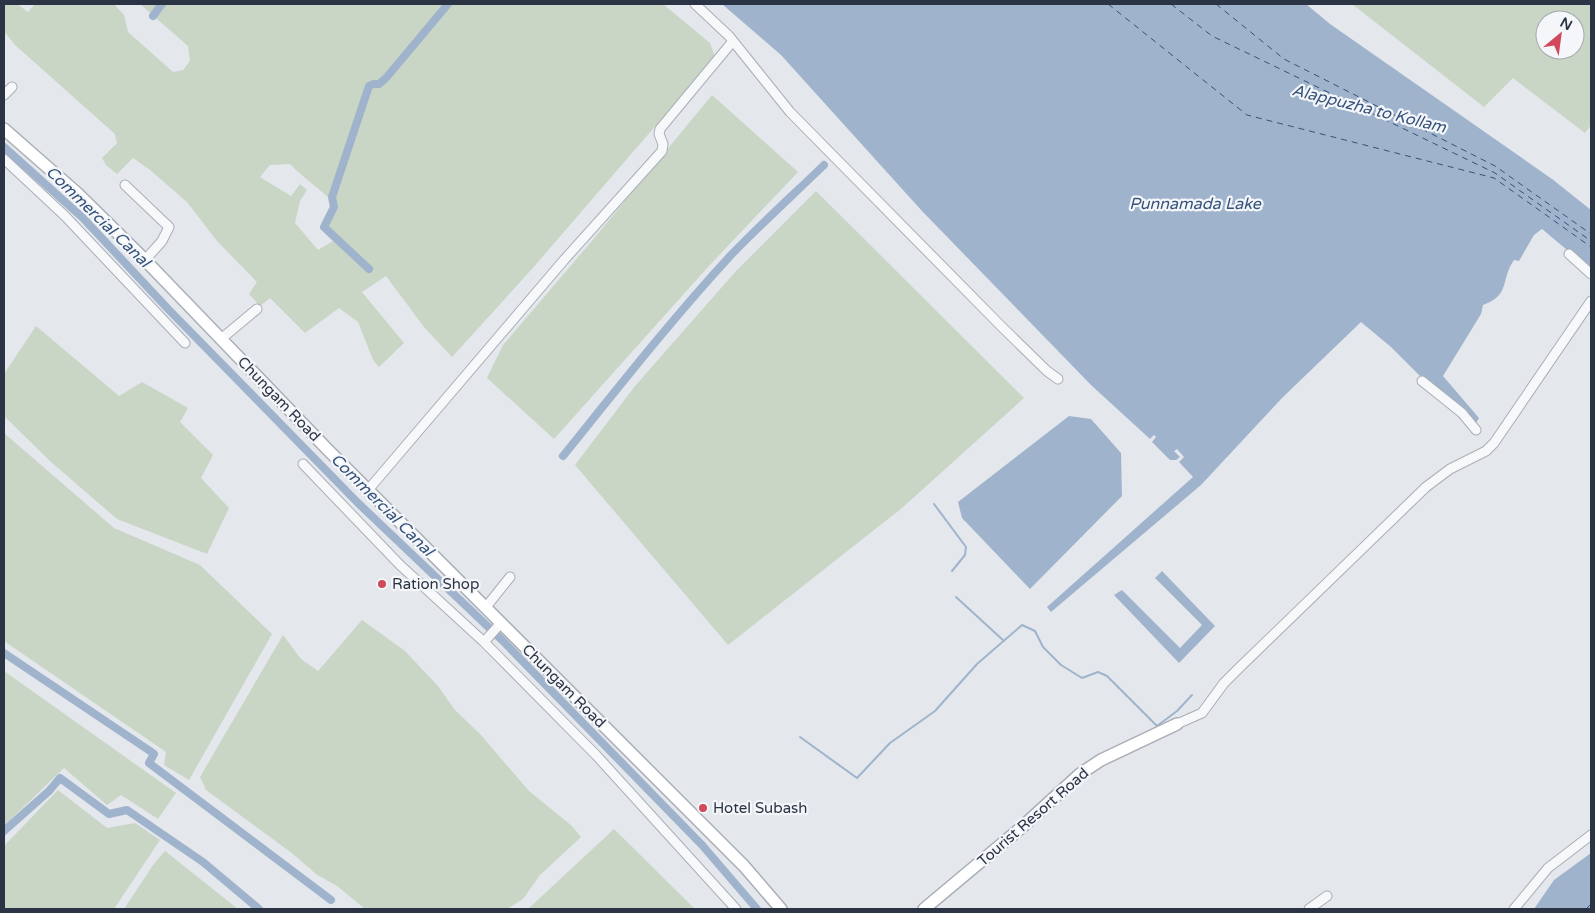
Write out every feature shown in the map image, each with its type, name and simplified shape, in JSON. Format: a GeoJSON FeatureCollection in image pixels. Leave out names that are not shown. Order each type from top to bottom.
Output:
{"type":"FeatureCollection","features":[{"type":"Feature","properties":{"kind":"main road","name":"Chungam Road"},"geometry":{"type":"LineString","coordinates":[[4,129],[78,194],[145,260],[368,490],[486,607],[500,625],[744,866],[781,909]]}},
{"type":"Feature","properties":{"kind":"main road","name":"Tourist Resort Road"},"geometry":{"type":"LineString","coordinates":[[924,909],[1022,827],[1080,774],[1101,760],[1177,724]]}},
{"type":"Feature","properties":{"kind":"street"},"geometry":{"type":"LineString","coordinates":[[694,4],[733,40],[790,112],[1008,333],[1058,379]]}},
{"type":"Feature","properties":{"kind":"street"},"geometry":{"type":"LineString","coordinates":[[368,490],[564,260],[662,151],[663,144],[658,134],[660,129],[733,40]]}},
{"type":"Feature","properties":{"kind":"street"},"geometry":{"type":"LineString","coordinates":[[4,95],[12,87]]}},
{"type":"Feature","properties":{"kind":"street"},"geometry":{"type":"LineString","coordinates":[[4,159],[65,216],[185,343]]}},
{"type":"Feature","properties":{"kind":"street"},"geometry":{"type":"LineString","coordinates":[[125,185],[169,227],[162,241],[145,260]]}},
{"type":"Feature","properties":{"kind":"street"},"geometry":{"type":"LineString","coordinates":[[1569,254],[1591,274]]}},
{"type":"Feature","properties":{"kind":"street"},"geometry":{"type":"LineString","coordinates":[[1177,724],[1202,713],[1237,670],[1426,487],[1450,469],[1490,447],[1499,438],[1591,301]]}},
{"type":"Feature","properties":{"kind":"street"},"geometry":{"type":"LineString","coordinates":[[221,339],[257,309]]}},
{"type":"Feature","properties":{"kind":"street"},"geometry":{"type":"LineString","coordinates":[[1422,381],[1462,413],[1476,430]]}},
{"type":"Feature","properties":{"kind":"street"},"geometry":{"type":"LineString","coordinates":[[303,464],[400,565],[485,641],[596,755],[736,909]]}},
{"type":"Feature","properties":{"kind":"street"},"geometry":{"type":"LineString","coordinates":[[486,607],[510,577]]}},
{"type":"Feature","properties":{"kind":"street"},"geometry":{"type":"LineString","coordinates":[[485,641],[500,625]]}},
{"type":"Feature","properties":{"kind":"street"},"geometry":{"type":"LineString","coordinates":[[1514,909],[1548,868],[1591,835]]}},
{"type":"Feature","properties":{"kind":"street"},"geometry":{"type":"LineString","coordinates":[[1309,909],[1327,896]]}},
{"type":"Feature","properties":{"kind":"green space"},"geometry":{"type":"Polygon","coordinates":[[[5,4],[17,4],[28,12],[35,4],[114,4],[124,15],[128,32],[173,72],[183,70],[190,61],[188,46],[140,4],[663,4],[710,43],[715,57],[531,270],[452,357],[424,327],[386,276],[362,292],[404,343],[379,367],[373,360],[358,322],[339,308],[305,333],[270,298],[260,306],[249,294],[257,282],[217,241],[187,202],[133,158],[117,174],[106,165],[102,158],[117,143],[115,134],[15,45],[4,31],[5,4]],[[290,164],[270,165],[260,177],[291,196],[300,184],[307,190],[300,201],[295,223],[318,250],[333,241],[322,229],[337,207],[326,195],[290,164]]]}},
{"type":"Feature","properties":{"kind":"green space"},"geometry":{"type":"Polygon","coordinates":[[[1352,4],[1591,4],[1591,125],[1585,133],[1513,78],[1484,107],[1352,4]]]}},
{"type":"Feature","properties":{"kind":"green space"},"geometry":{"type":"Polygon","coordinates":[[[712,95],[798,172],[707,268],[554,439],[487,378],[503,345],[712,95]]]}},
{"type":"Feature","properties":{"kind":"green space"},"geometry":{"type":"Polygon","coordinates":[[[816,191],[1024,398],[902,508],[728,645],[575,465],[635,386],[736,271],[816,191]]]}},
{"type":"Feature","properties":{"kind":"green space"},"geometry":{"type":"Polygon","coordinates":[[[36,326],[119,396],[142,382],[188,408],[180,422],[213,455],[201,478],[229,508],[207,554],[117,519],[51,462],[4,416],[4,374],[36,326]]]}},
{"type":"Feature","properties":{"kind":"green space"},"geometry":{"type":"Polygon","coordinates":[[[4,433],[114,528],[200,565],[272,634],[189,780],[164,765],[166,752],[4,641],[4,433]]]}},
{"type":"Feature","properties":{"kind":"green space"},"geometry":{"type":"Polygon","coordinates":[[[362,620],[405,651],[438,686],[455,710],[480,734],[529,791],[572,826],[581,837],[540,875],[523,899],[507,909],[365,909],[337,886],[316,874],[293,854],[206,790],[200,777],[283,635],[301,659],[318,671],[362,620]]]}},
{"type":"Feature","properties":{"kind":"green space"},"geometry":{"type":"Polygon","coordinates":[[[4,671],[176,793],[158,819],[121,795],[107,805],[64,768],[4,826],[4,671]]]}},
{"type":"Feature","properties":{"kind":"green space"},"geometry":{"type":"Polygon","coordinates":[[[58,790],[107,828],[135,823],[160,840],[114,909],[4,909],[4,846],[58,790]]]}},
{"type":"Feature","properties":{"kind":"green space"},"geometry":{"type":"Polygon","coordinates":[[[614,829],[695,909],[528,909],[614,829]]]}},
{"type":"Feature","properties":{"kind":"green space"},"geometry":{"type":"Polygon","coordinates":[[[165,851],[238,909],[124,909],[153,865],[165,851]]]}},
{"type":"Feature","properties":{"kind":"water","name":"Punnamada Lake"},"geometry":{"type":"Polygon","coordinates":[[[722,4],[1306,4],[1330,24],[1552,179],[1591,210],[1591,270],[1542,229],[1534,235],[1519,261],[1514,260],[1498,297],[1483,305],[1481,314],[1443,376],[1479,418],[1476,423],[1468,424],[1391,347],[1361,322],[1282,398],[1201,485],[1051,612],[1047,607],[1193,477],[1179,462],[1184,457],[1177,449],[1174,451],[1180,457],[1176,460],[1170,460],[1152,442],[1156,437],[1154,435],[1150,439],[1091,385],[922,211],[781,55],[722,4]]]}},
{"type":"Feature","properties":{"kind":"water"},"geometry":{"type":"Polygon","coordinates":[[[1069,416],[1091,419],[1121,453],[1122,496],[1030,589],[962,518],[958,502],[1069,416]]]}},
{"type":"Feature","properties":{"kind":"water"},"geometry":{"type":"Polygon","coordinates":[[[1162,571],[1215,626],[1179,663],[1114,595],[1122,590],[1180,648],[1202,625],[1155,578],[1162,571]]]}},
{"type":"Feature","properties":{"kind":"water"},"geometry":{"type":"Polygon","coordinates":[[[1591,853],[1591,909],[1534,909],[1554,880],[1591,853]]]}},
{"type":"Feature","properties":{"kind":"waterway"},"geometry":{"type":"LineString","coordinates":[[153,16],[162,4]]}},
{"type":"Feature","properties":{"kind":"waterway"},"geometry":{"type":"LineString","coordinates":[[369,269],[324,227],[334,207],[332,197],[369,86],[379,84],[386,78],[448,4]]}},
{"type":"Feature","properties":{"kind":"waterway","name":"Commercial Canal"},"geometry":{"type":"LineString","coordinates":[[4,147],[83,218],[169,310],[358,503],[502,640],[702,845],[757,909]]}},
{"type":"Feature","properties":{"kind":"waterway"},"geometry":{"type":"LineString","coordinates":[[563,456],[709,279],[742,243],[824,165]]}},
{"type":"Feature","properties":{"kind":"waterway"},"geometry":{"type":"LineString","coordinates":[[934,504],[966,547],[965,555],[952,571]]}},
{"type":"Feature","properties":{"kind":"waterway"},"geometry":{"type":"LineString","coordinates":[[956,597],[1004,641]]}},
{"type":"Feature","properties":{"kind":"waterway"},"geometry":{"type":"LineString","coordinates":[[800,737],[857,778],[890,743],[935,711],[977,664],[1022,625],[1035,631],[1043,647],[1061,665],[1082,678],[1098,672],[1107,676],[1157,726],[1177,711],[1192,695]]}},
{"type":"Feature","properties":{"kind":"waterway"},"geometry":{"type":"LineString","coordinates":[[4,653],[154,754],[149,763],[331,900]]}},
{"type":"Feature","properties":{"kind":"waterway"},"geometry":{"type":"LineString","coordinates":[[4,831],[49,791],[60,778],[109,814],[127,810],[203,862],[259,909]]}},
{"type":"Feature","properties":{"kind":"ferry route"},"geometry":{"type":"LineString","coordinates":[[1108,4],[1247,115],[1494,178],[1591,247]]}},
{"type":"Feature","properties":{"kind":"ferry route"},"geometry":{"type":"LineString","coordinates":[[1171,4],[1212,36],[1495,173],[1591,241]]}},
{"type":"Feature","properties":{"kind":"ferry route"},"geometry":{"type":"LineString","coordinates":[[1216,4],[1284,59],[1495,166],[1591,234]]}},
{"type":"Feature","properties":{"kind":"ferry route"},"geometry":{"type":"LineString","coordinates":[[1586,909],[1591,904]]}},
{"type":"Feature","properties":{"kind":"place","name":"Ration Shop"},"geometry":{"type":"Point","coordinates":[382,584]}},
{"type":"Feature","properties":{"kind":"place","name":"Hotel Subash"},"geometry":{"type":"Point","coordinates":[703,808]}},
{"type":"Feature","properties":{"kind":"water label","name":"Alappuzha to Kollam"},"geometry":{"type":"Point","coordinates":[1369,109]}}]}
